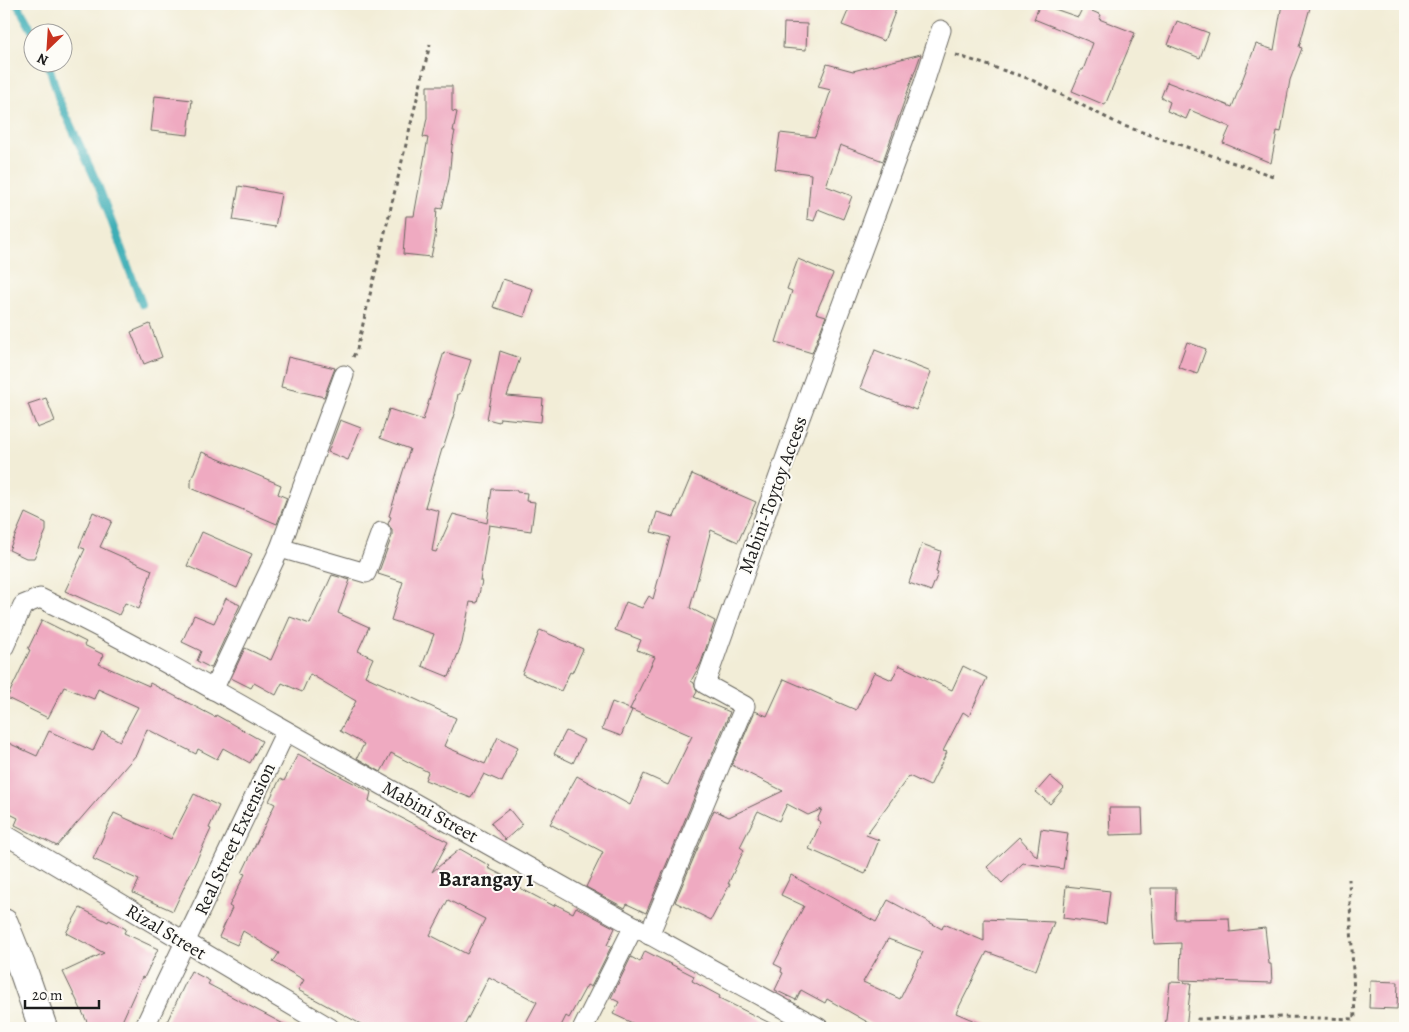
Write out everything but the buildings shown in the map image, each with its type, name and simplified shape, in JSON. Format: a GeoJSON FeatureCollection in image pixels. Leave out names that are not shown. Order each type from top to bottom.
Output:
{"type":"FeatureCollection","features":[{"type":"Feature","properties":{"kind":"main road"},"geometry":{"type":"LineString","coordinates":[[4,923],[43,1028]]}},
{"type":"Feature","properties":{"kind":"street","name":"Mabini-Toytoy Access"},"geometry":{"type":"LineString","coordinates":[[641,931],[745,706],[705,684],[794,433],[924,83],[941,30]]}},
{"type":"Feature","properties":{"kind":"street"},"geometry":{"type":"LineString","coordinates":[[213,690],[280,548],[344,375]]}},
{"type":"Feature","properties":{"kind":"street"},"geometry":{"type":"LineString","coordinates":[[280,548],[366,573],[381,532]]}},
{"type":"Feature","properties":{"kind":"street","name":"Mabini Street"},"geometry":{"type":"LineString","coordinates":[[4,647],[23,605],[40,598],[80,617],[213,690],[641,931],[819,1028]]}},
{"type":"Feature","properties":{"kind":"street","name":"Real Street Extension"},"geometry":{"type":"LineString","coordinates":[[144,1028],[286,731]]}},
{"type":"Feature","properties":{"kind":"street","name":"Rizal Street"},"geometry":{"type":"LineString","coordinates":[[4,834],[330,1028]]}},
{"type":"Feature","properties":{"kind":"street"},"geometry":{"type":"LineString","coordinates":[[583,1028],[641,931]]}},
{"type":"Feature","properties":{"kind":"path"},"geometry":{"type":"LineString","coordinates":[[344,375],[357,349],[430,44]]}},
{"type":"Feature","properties":{"kind":"path"},"geometry":{"type":"LineString","coordinates":[[935,48],[1030,79],[1121,125],[1273,176]]}},
{"type":"Feature","properties":{"kind":"path"},"geometry":{"type":"LineString","coordinates":[[1196,1028],[1198,1020],[1284,1017],[1354,1019],[1349,880]]}},
{"type":"Feature","properties":{"kind":"waterway"},"geometry":{"type":"LineString","coordinates":[[17,4],[27,22]]}},
{"type":"Feature","properties":{"kind":"waterway"},"geometry":{"type":"LineString","coordinates":[[51,72],[59,100],[98,185],[142,304]]}},
{"type":"Feature","properties":{"kind":"district","name":"Barangay 1"},"geometry":{"type":"Point","coordinates":[486,879]}}]}
